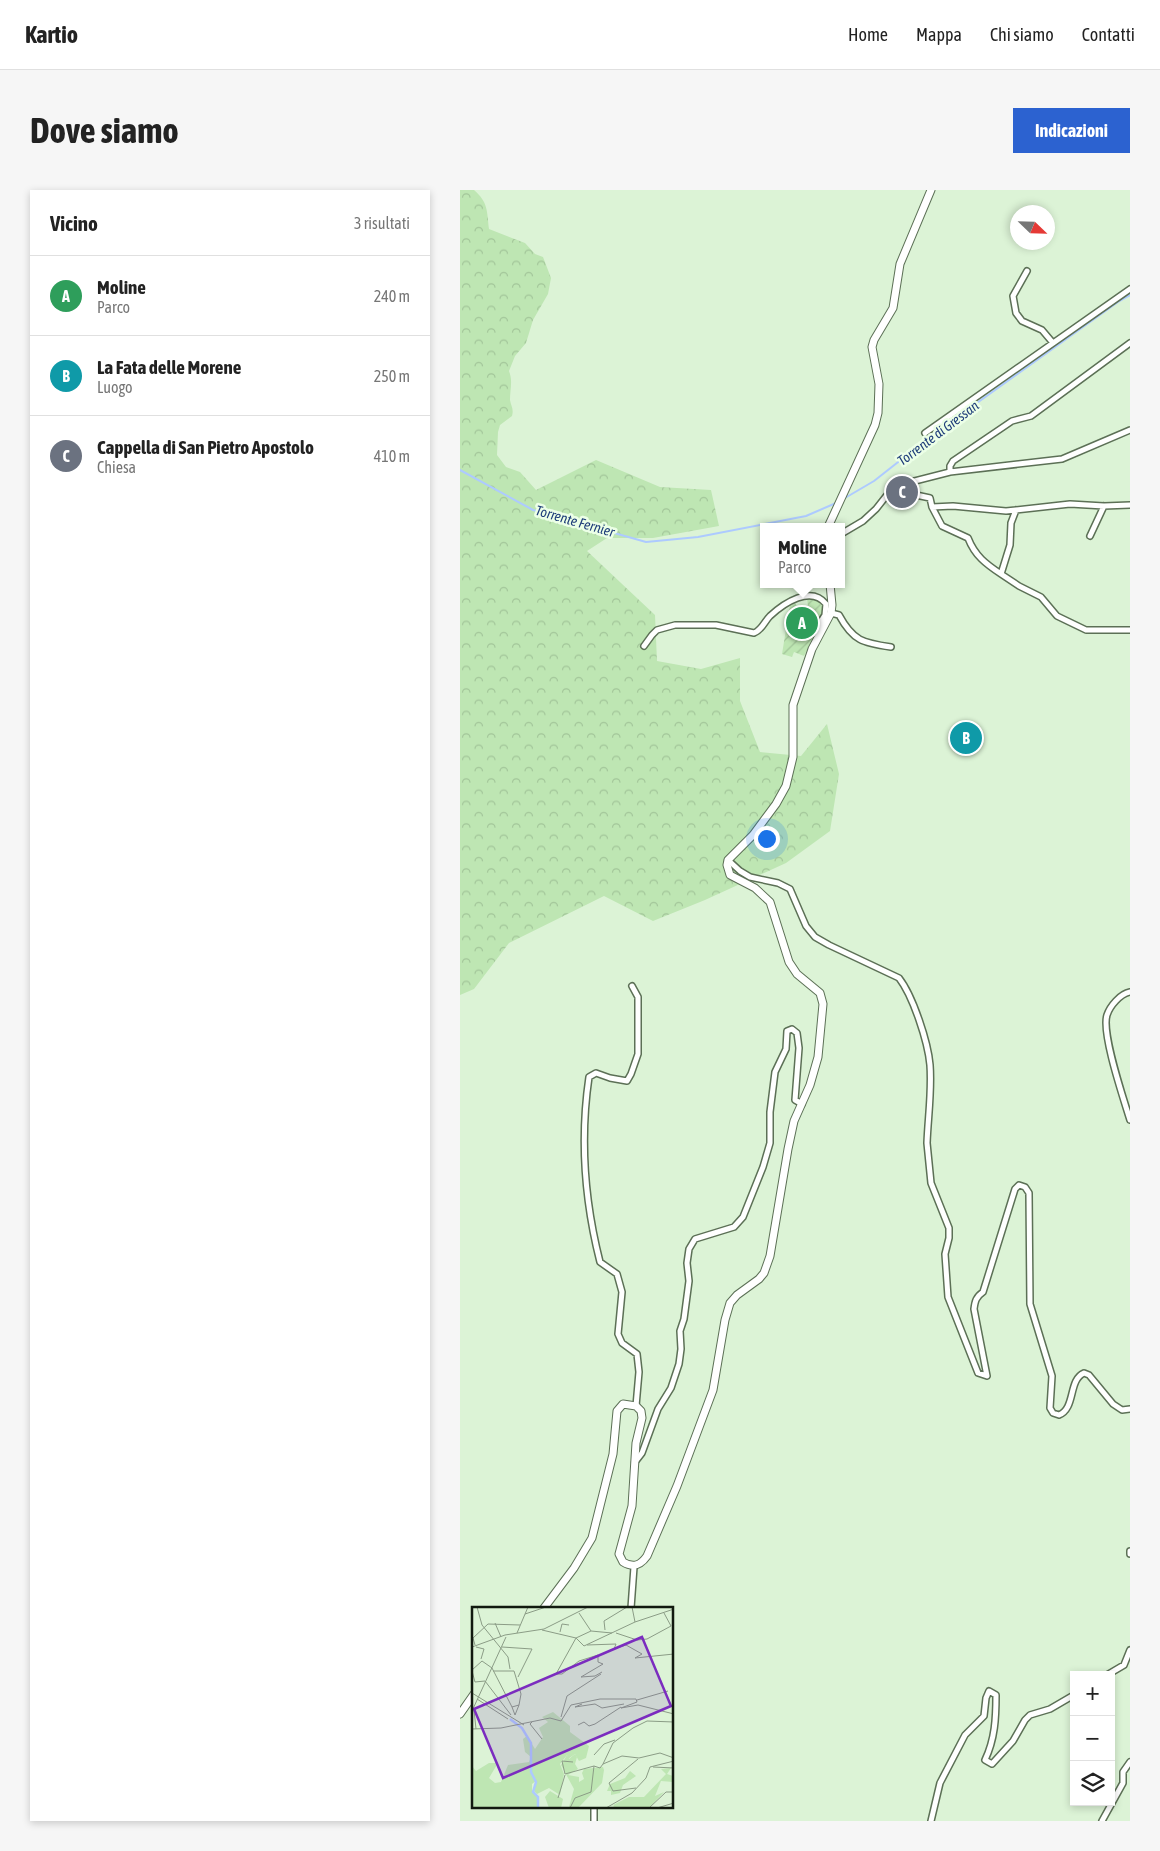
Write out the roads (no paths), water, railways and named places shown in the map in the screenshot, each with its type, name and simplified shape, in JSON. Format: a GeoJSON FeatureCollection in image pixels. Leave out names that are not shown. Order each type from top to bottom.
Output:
{"type":"FeatureCollection","features":[{"type":"Feature","properties":{"kind":"street"},"geometry":{"type":"LineString","coordinates":[[830,523],[870,435],[878,413],[879,384],[872,347],[874,340],[894,308],[900,264],[931,190]]}},
{"type":"Feature","properties":{"kind":"street"},"geometry":{"type":"LineString","coordinates":[[1027,271],[1013,296],[1016,313],[1022,321],[1042,330],[1053,343]]}},
{"type":"Feature","properties":{"kind":"street"},"geometry":{"type":"LineString","coordinates":[[925,433],[1130,289]]}},
{"type":"Feature","properties":{"kind":"street"},"geometry":{"type":"LineString","coordinates":[[950,472],[950,466],[953,462],[1012,421],[1031,416],[1130,343]]}},
{"type":"Feature","properties":{"kind":"street"},"geometry":{"type":"LineString","coordinates":[[845,532],[863,521],[876,509],[891,490],[899,485],[950,472],[1062,459],[1130,430]]}},
{"type":"Feature","properties":{"kind":"street"},"geometry":{"type":"LineString","coordinates":[[910,482],[916,495],[930,498],[932,507],[942,526],[968,538],[972,549],[979,558],[1019,586],[1040,597],[1057,616],[1086,630],[1130,630]]}},
{"type":"Feature","properties":{"kind":"street"},"geometry":{"type":"LineString","coordinates":[[932,507],[953,506],[990,510],[1016,510],[1070,504],[1104,506],[1130,504]]}},
{"type":"Feature","properties":{"kind":"street"},"geometry":{"type":"LineString","coordinates":[[1090,536],[1104,506]]}},
{"type":"Feature","properties":{"kind":"street"},"geometry":{"type":"LineString","coordinates":[[1001,574],[1010,545],[1010,523],[1016,510]]}},
{"type":"Feature","properties":{"kind":"street"},"geometry":{"type":"LineString","coordinates":[[545,1607],[592,1538],[612,1454],[617,1411],[623,1404],[636,1406],[641,1412],[642,1418],[636,1443],[632,1506],[619,1554],[623,1562],[634,1566],[639,1565],[647,1556],[692,1448],[713,1390],[725,1320],[730,1303],[759,1279],[766,1268],[770,1256],[794,1121],[810,1085],[818,1057],[823,1004],[820,993],[797,974],[789,962],[770,902],[755,888],[730,875],[727,865],[728,860],[752,835],[776,804],[786,786],[793,757],[793,705],[812,649],[831,613],[830,588]]}},
{"type":"Feature","properties":{"kind":"street"},"geometry":{"type":"LineString","coordinates":[[644,646],[657,630],[675,625],[716,625],[740,632],[757,632],[771,615],[800,596],[806,595],[816,596],[826,604],[825,615],[818,626],[821,630]]}},
{"type":"Feature","properties":{"kind":"street"},"geometry":{"type":"LineString","coordinates":[[831,613],[839,615],[848,632],[852,635],[866,642],[891,646]]}},
{"type":"Feature","properties":{"kind":"street"},"geometry":{"type":"LineString","coordinates":[[728,860],[740,872],[750,877],[778,883],[790,889],[806,926],[815,937],[899,978],[905,985],[913,1003],[930,1066],[928,1159],[931,1183],[949,1228],[949,1238],[945,1254],[948,1297],[978,1372],[987,1376],[974,1310],[975,1303],[977,1297],[983,1292],[1015,1189],[1019,1185],[1025,1187],[1029,1193],[1030,1304],[1052,1376],[1050,1408],[1053,1413],[1059,1415],[1064,1413],[1069,1405],[1077,1380],[1084,1373],[1089,1375],[1113,1404],[1122,1410],[1130,1409]]}},
{"type":"Feature","properties":{"kind":"street"},"geometry":{"type":"LineString","coordinates":[[632,986],[638,997],[638,1054],[631,1074],[626,1081],[596,1073],[590,1077],[586,1098],[585,1136],[589,1210],[600,1262],[617,1274],[622,1292],[618,1334],[622,1343],[638,1354],[639,1372],[636,1406]]}},
{"type":"Feature","properties":{"kind":"street"},"geometry":{"type":"LineString","coordinates":[[1130,992],[1125,993],[1111,1006],[1106,1017],[1106,1032],[1130,1120]]}},
{"type":"Feature","properties":{"kind":"street"},"geometry":{"type":"LineString","coordinates":[[634,1464],[642,1453],[658,1409],[671,1388],[679,1364],[681,1349],[680,1331],[684,1319],[689,1281],[686,1263],[689,1249],[695,1239],[734,1227],[743,1217],[751,1202],[770,1143],[770,1112],[775,1072],[786,1050],[787,1031],[792,1030],[797,1033],[799,1048],[795,1100],[802,1104]]}},
{"type":"Feature","properties":{"kind":"street"},"geometry":{"type":"LineString","coordinates":[[630,1607],[634,1566]]}},
{"type":"Feature","properties":{"kind":"street"},"geometry":{"type":"LineString","coordinates":[[1114,1671],[1124,1665],[1130,1650]]}},
{"type":"Feature","properties":{"kind":"street"},"geometry":{"type":"LineString","coordinates":[[931,1821],[940,1783],[965,1735],[984,1716],[986,1698],[989,1691],[996,1695],[996,1721],[992,1746],[985,1760],[992,1764],[1013,1742],[1024,1720],[1030,1714],[1050,1709],[1070,1697]]}},
{"type":"Feature","properties":{"kind":"street"},"geometry":{"type":"LineString","coordinates":[[460,1714],[472,1697]]}},
{"type":"Feature","properties":{"kind":"street"},"geometry":{"type":"LineString","coordinates":[[1102,1821],[1123,1782],[1123,1772],[1130,1762]]}},
{"type":"Feature","properties":{"kind":"street"},"geometry":{"type":"LineString","coordinates":[[594,1808],[594,1821]]}},
{"type":"Feature","properties":{"kind":"waterway","name":"Torrente di Gressan"},"geometry":{"type":"LineString","coordinates":[[845,498],[874,481],[935,433],[1130,295]]}},
{"type":"Feature","properties":{"kind":"waterway","name":"Torrente Fernier"},"geometry":{"type":"LineString","coordinates":[[460,470],[533,510],[646,542],[698,537],[760,525]]}},
{"type":"Feature","properties":{"kind":"waterway","name":"Torrente Fernier"},"geometry":{"type":"LineString","coordinates":[[770,523],[806,516],[836,503]]}},
{"type":"Feature","properties":{"kind":"place","name":"Cappella di San Pietro Apostolo"},"geometry":{"type":"Point","coordinates":[902,492]}},
{"type":"Feature","properties":{"kind":"place","name":"Moline"},"geometry":{"type":"Point","coordinates":[802,623]}},
{"type":"Feature","properties":{"kind":"place","name":"La Fata delle Morene"},"geometry":{"type":"Point","coordinates":[966,738]}}]}
